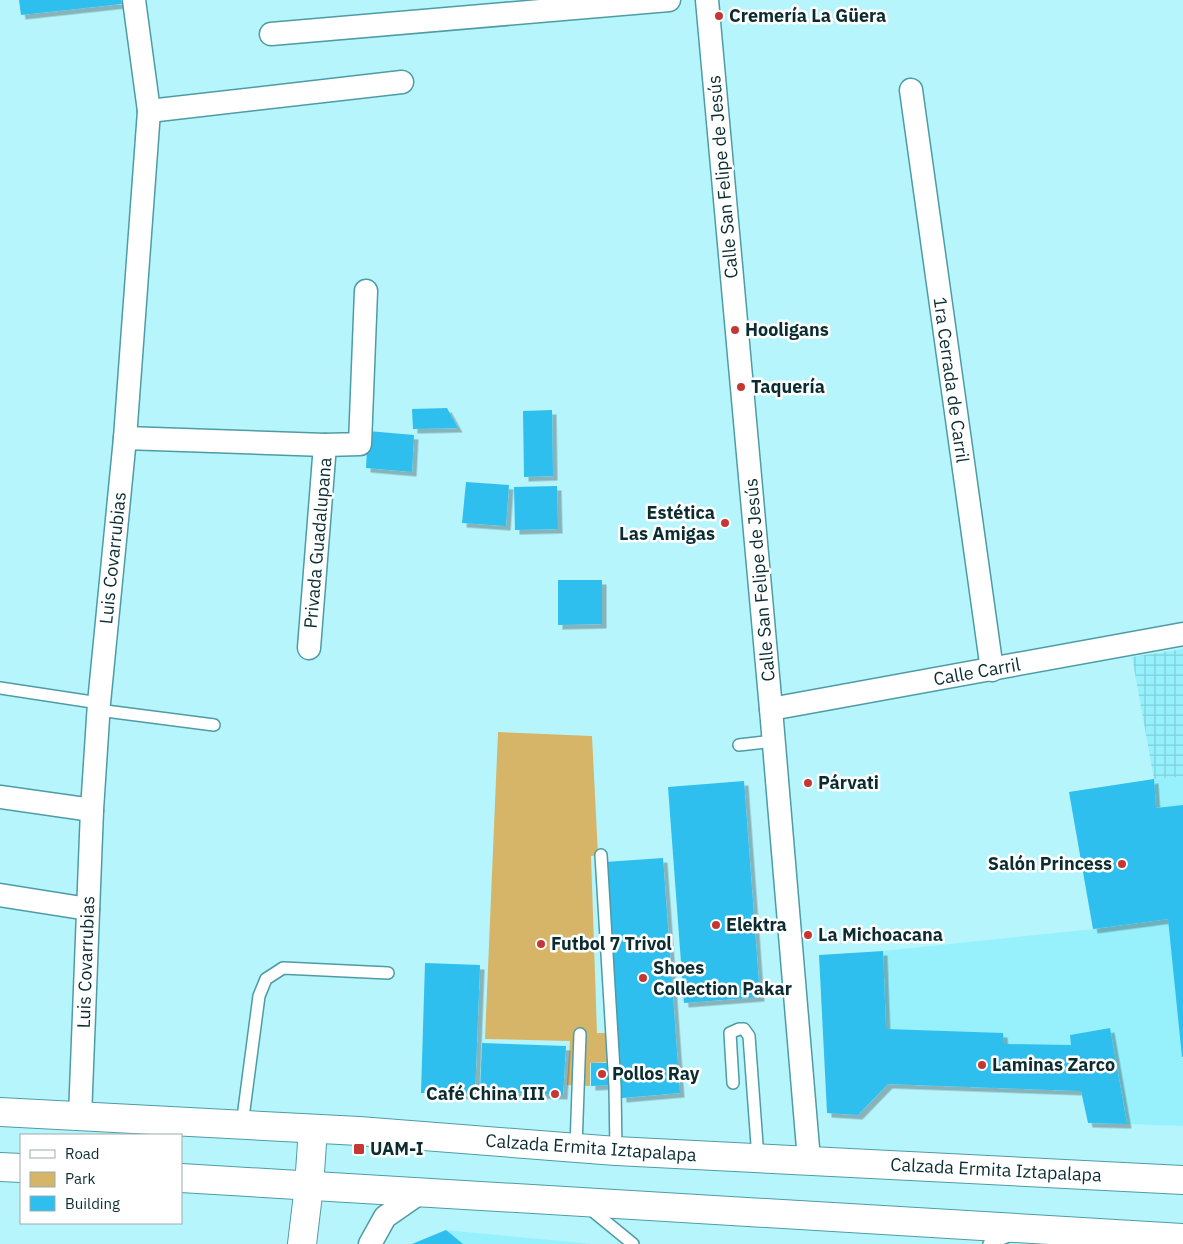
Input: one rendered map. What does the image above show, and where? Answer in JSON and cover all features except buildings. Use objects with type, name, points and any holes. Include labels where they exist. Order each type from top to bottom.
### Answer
[{"type":"main road","name":"Calzada Ermita Iztapalapa","points":[[0,1112],[359,1131],[616,1151],[1183,1180]]},
{"type":"main road","points":[[302,1244],[313,1129]]},
{"type":"main road","points":[[0,1167],[20,1168]]},
{"type":"main road","points":[[182,1178],[1027,1228],[1129,1239],[1183,1238]]},
{"type":"street","name":"Luis Covarrubias","points":[[80,1116],[98,707],[125,438],[149,112],[134,0]]},
{"type":"street","points":[[271,34],[669,0]]},
{"type":"street","name":"Calle San Felipe de Jesús","points":[[707,0],[774,742],[809,1160]]},
{"type":"street","points":[[149,112],[402,82]]},
{"type":"street","name":"1ra Cerrada de Carril","points":[[911,90],[992,670]]},
{"type":"street","name":"Privada Guadalupana","points":[[309,648],[326,445],[360,444],[366,292]]},
{"type":"street","points":[[125,438],[326,445]]},
{"type":"street","name":"Calle Carril","points":[[771,709],[1183,634]]},
{"type":"street","points":[[0,797],[92,810]]},
{"type":"street","points":[[0,895],[88,909]]},
{"type":"street","points":[[370,1244],[385,1217],[421,1192]]},
{"type":"lane","points":[[0,688],[98,707],[214,724]]},
{"type":"lane","points":[[739,745],[774,742]]},
{"type":"lane","points":[[601,855],[616,1151]]},
{"type":"lane","points":[[242,1125],[259,996],[266,978],[283,968],[388,973]]},
{"type":"lane","points":[[732,1083],[730,1033],[744,1029],[749,1036],[758,1158]]},
{"type":"lane","points":[[576,1147],[580,1034]]},
{"type":"lane","points":[[582,1202],[633,1244]]},
{"type":"lane","points":[[989,1244],[1027,1228]]},
{"type":"shaded area","points":[[1183,649],[1183,777],[1154,779],[1132,657]]},
{"type":"shaded area","points":[[1183,777],[1183,1126],[1127,1124],[1110,1028],[1070,1035],[1081,1091],[888,1084],[883,951],[1093,929],[1069,792],[1154,779]]},
{"type":"shaded area","points":[[446,1230],[592,1244],[412,1244]]},
{"type":"green space","name":"Futbol 7 Trivol","points":[[498,732],[592,736],[598,855],[591,856],[597,1033],[609,1033],[611,1062],[590,1063],[590,1086],[567,1085],[570,1041],[485,1039]]},
{"type":"place","name":"Cremería La Güera","points":[[719,16]]},
{"type":"place","name":"Hooligans","points":[[735,330]]},
{"type":"place","name":"Taquería","points":[[741,387]]},
{"type":"place","name":"Estética Las Amigas","points":[[725,523]]},
{"type":"place","name":"Párvati","points":[[808,783]]},
{"type":"place","name":"Salón Princess","points":[[1122,864]]},
{"type":"place","name":"Elektra","points":[[716,925]]},
{"type":"place","name":"La Michoacana","points":[[808,935]]},
{"type":"place","name":"Futbol 7 Trivol","points":[[541,944]]},
{"type":"place","name":"Shoes Collection Pakar","points":[[643,978]]},
{"type":"place","name":"Laminas Zarco","points":[[982,1065]]},
{"type":"place","name":"Pollos Ray","points":[[602,1074]]},
{"type":"place","name":"Café China III","points":[[555,1094]]},
{"type":"place","name":"UAM-I","points":[[359,1149]]}]
